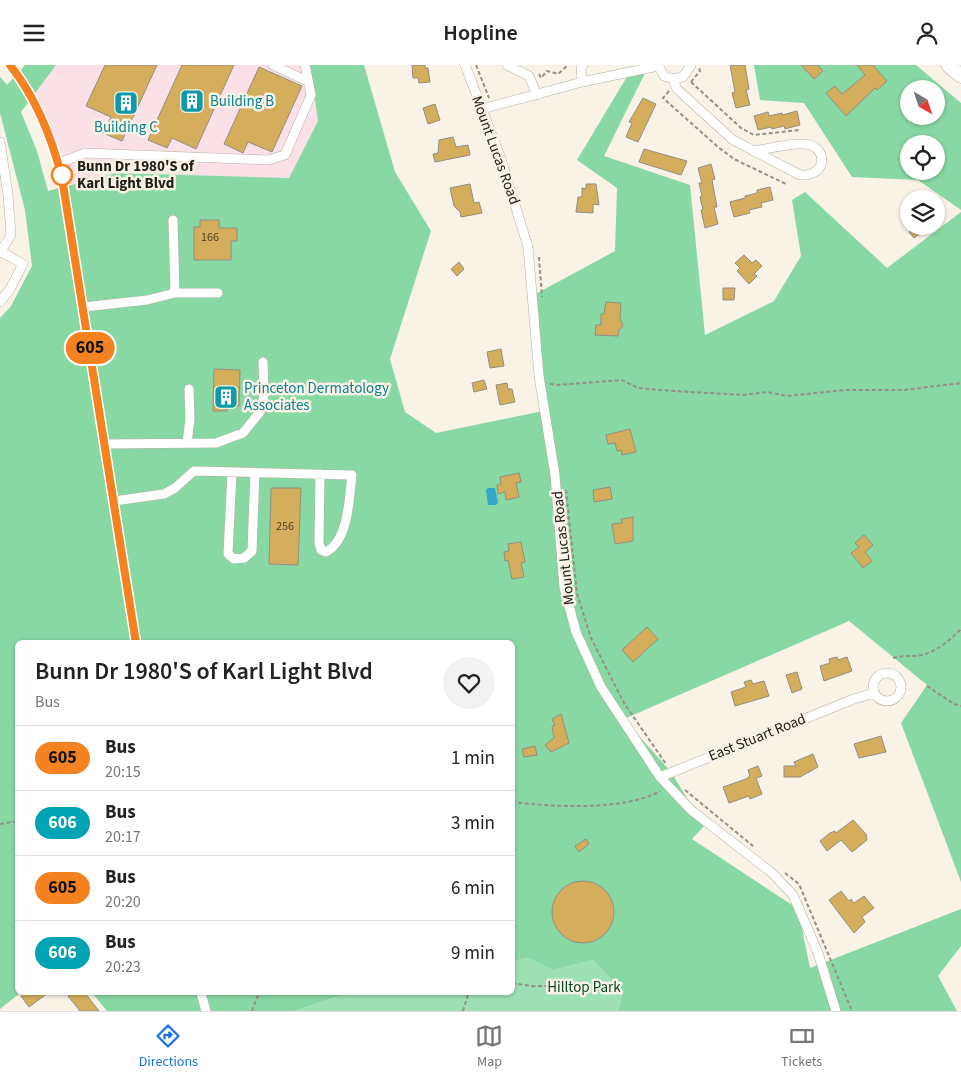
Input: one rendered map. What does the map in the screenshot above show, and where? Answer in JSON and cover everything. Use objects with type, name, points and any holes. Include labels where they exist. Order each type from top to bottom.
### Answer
[{"type":"highway","points":[[948,65],[961,77]]},
{"type":"street","points":[[10,65],[36,106],[58,163],[67,199],[136,640]]},
{"type":"street","points":[[272,65],[307,81]]},
{"type":"street","points":[[58,163],[84,153],[268,160],[285,155],[311,95],[305,65]]},
{"type":"street","name":"Mount Lucas Road","points":[[465,65],[507,178],[528,247],[539,376],[555,475],[563,579],[568,607],[588,660],[601,687],[660,777],[691,810],[772,873],[793,895],[818,953],[836,1011]]},
{"type":"street","points":[[507,65],[529,76],[537,95]]},
{"type":"street","points":[[582,82],[581,68],[583,65]]},
{"type":"street","points":[[482,109],[582,82],[658,65],[664,76],[673,79],[683,77],[691,65]]},
{"type":"street","points":[[673,79],[677,89],[733,140],[753,151],[800,175],[815,172],[821,167],[820,152],[813,146],[804,143],[753,151]]},
{"type":"street","points":[[0,142],[8,195],[11,235],[0,252],[23,264],[10,289],[0,302]]},
{"type":"street","points":[[173,220],[175,293]]},
{"type":"street","points":[[84,307],[147,300],[175,293],[218,293]]},
{"type":"street","points":[[105,444],[216,443],[242,433],[260,411],[264,395],[263,362]]},
{"type":"street","points":[[187,443],[190,419],[189,389]]},
{"type":"street","points":[[114,501],[164,493],[175,488],[194,471],[255,472],[320,474],[352,475],[347,519],[333,548],[326,552],[321,550],[318,535],[320,474]]},
{"type":"street","points":[[232,472],[228,553],[234,559],[244,558],[252,551],[255,472]]},
{"type":"street","name":"East Stuart Road","points":[[660,777],[854,699],[874,693]]},
{"type":"street","points":[[202,995],[206,1011]]},
{"type":"path","points":[[476,65],[492,107]]},
{"type":"path","points":[[541,78],[547,71],[558,74],[568,65]]},
{"type":"path","points":[[536,71],[545,85]]},
{"type":"path","points":[[691,82],[741,128],[754,135],[799,130]]},
{"type":"path","points":[[668,91],[663,98],[718,147],[734,159],[786,184]]},
{"type":"path","points":[[538,256],[542,302]]},
{"type":"path","points":[[551,393],[550,384],[622,380],[638,387],[743,395],[767,391],[787,395],[845,390],[904,390],[961,383]]},
{"type":"path","points":[[565,486],[577,594],[591,638],[624,703],[680,786],[756,848]]},
{"type":"path","points":[[893,658],[904,655],[925,654],[951,639],[961,629]]},
{"type":"path","points":[[927,685],[954,704],[961,706]]},
{"type":"path","points":[[515,802],[549,807],[619,803],[662,790]]},
{"type":"path","points":[[0,824],[15,822]]},
{"type":"path","points":[[784,872],[799,884],[852,1011]]},
{"type":"path","points":[[515,983],[539,986],[567,982],[587,984],[600,992]]},
{"type":"path","points":[[252,1011],[257,997],[261,995]]},
{"type":"path","points":[[463,1011],[468,995]]},
{"type":"shaded area","points":[[55,65],[310,65],[318,121],[289,178],[116,173],[71,186],[60,147],[35,91]]},
{"type":"green space","points":[[25,65],[56,65],[21,112],[37,151],[48,191],[116,173],[289,178],[318,121],[310,65],[364,65],[395,172],[431,231],[390,359],[405,412],[436,433],[543,411],[532,296],[615,251],[617,188],[577,160],[628,75],[646,71],[604,156],[690,185],[705,335],[774,301],[801,256],[792,200],[805,192],[887,268],[931,235],[945,235],[945,224],[961,212],[961,882],[901,723],[927,685],[849,621],[624,719],[671,772],[704,826],[692,839],[798,909],[810,968],[961,909],[961,946],[938,976],[957,1011],[618,1011],[623,992],[593,960],[553,970],[528,958],[515,961],[515,640],[15,640],[15,995],[18,995],[0,1009],[0,318],[11,306],[32,266],[25,210],[0,113],[0,77],[7,85]]},
{"type":"green space","points":[[754,65],[916,65],[934,80],[900,80],[900,125],[945,125],[945,89],[961,103],[961,210],[945,199],[945,190],[932,190],[918,180],[945,180],[945,135],[900,135],[900,179],[852,177],[804,103],[760,100]]},
{"type":"green space","name":"Hilltop Park","points":[[528,958],[553,970],[593,960],[623,992],[618,1011],[294,1011],[333,998],[350,995],[515,995],[515,961]]},
{"type":"green space","points":[[94,995],[350,995],[333,998],[294,1011],[107,1011]]},
{"type":"water","points":[[488,488],[495,488],[498,503],[495,505],[488,505],[486,490]]},
{"type":"building","name":"Building C","points":[[105,65],[157,65],[122,141],[103,133],[111,117],[86,106]]},
{"type":"building","name":"Building B","points":[[182,65],[234,65],[196,149],[172,138],[167,148],[148,140]]},
{"type":"building","points":[[412,65],[425,65],[425,68],[428,68],[430,82],[419,83],[418,78],[413,78]]},
{"type":"building","points":[[730,65],[745,65],[749,89],[746,90],[750,105],[736,108],[732,93],[735,92]]},
{"type":"building","points":[[801,65],[818,65],[823,71],[814,79]]},
{"type":"building","points":[[857,65],[873,65],[887,81],[877,90],[875,88],[846,116],[826,93],[835,86],[842,94],[865,75]]},
{"type":"building","points":[[259,67],[302,86],[272,152],[248,142],[243,153],[224,144]]},
{"type":"building","points":[[643,98],[656,104],[638,142],[626,137],[632,123],[629,122]]},
{"type":"building","points":[[435,104],[440,120],[428,124],[423,108]]},
{"type":"building","points":[[797,111],[800,125],[785,129],[784,126],[758,130],[754,116],[768,112],[769,116]]},
{"type":"building","points":[[453,137],[456,147],[468,145],[470,155],[435,162],[433,154],[438,153],[439,140]]},
{"type":"building","points":[[644,149],[687,161],[681,175],[639,162]]},
{"type":"building","points":[[711,164],[715,179],[712,180],[717,207],[714,207],[718,224],[705,228],[701,210],[703,210],[700,197],[702,196],[699,183],[702,183],[698,168]]},
{"type":"building","points":[[470,184],[474,203],[479,202],[482,213],[461,217],[460,212],[454,206],[450,188]]},
{"type":"building","points":[[586,184],[596,184],[599,205],[593,204],[593,213],[576,212],[578,197],[582,197],[582,188],[586,189]]},
{"type":"building","points":[[770,187],[773,200],[761,203],[762,207],[749,210],[750,213],[734,217],[730,202],[757,193],[757,190]]},
{"type":"building","points":[[200,220],[219,220],[219,228],[237,228],[237,241],[231,241],[231,260],[194,260],[194,227],[200,227]]},
{"type":"building","points":[[744,255],[752,263],[756,260],[762,266],[754,274],[757,276],[749,284],[737,271],[740,268],[735,263]]},
{"type":"building","points":[[459,262],[464,269],[457,276],[451,269]]},
{"type":"building","points":[[723,288],[735,288],[734,300],[723,300]]},
{"type":"building","points":[[606,302],[621,303],[620,318],[623,326],[619,330],[618,336],[595,335],[596,325],[601,325],[601,314],[604,314]]},
{"type":"building","points":[[501,349],[504,366],[490,368],[487,352]]},
{"type":"building","name":"Princeton Dermatology Associates","points":[[214,369],[240,370],[239,406],[227,406],[227,411],[213,411]]},
{"type":"building","points":[[484,380],[487,389],[474,392],[472,383]]},
{"type":"building","points":[[507,383],[508,389],[512,389],[515,402],[500,405],[496,385]]},
{"type":"building","points":[[630,429],[636,452],[622,455],[621,450],[617,451],[615,443],[608,444],[606,435]]},
{"type":"building","points":[[519,473],[521,482],[516,483],[519,497],[506,500],[505,492],[498,494],[497,485],[501,484],[500,477]]},
{"type":"building","points":[[610,487],[612,499],[594,502],[593,490]]},
{"type":"building","points":[[271,488],[301,488],[298,565],[269,564]]},
{"type":"building","points":[[633,517],[633,541],[615,544],[612,524],[622,523],[621,519]]},
{"type":"building","points":[[864,535],[873,545],[865,552],[872,561],[863,568],[851,553],[859,547],[855,543]]},
{"type":"building","points":[[521,542],[525,562],[521,563],[524,577],[512,579],[508,560],[505,561],[504,552],[509,551],[508,544]]},
{"type":"building","points":[[647,627],[658,639],[633,662],[622,650]]},
{"type":"building","points":[[837,657],[838,660],[847,657],[852,671],[824,681],[820,666],[830,663],[829,659]]},
{"type":"building","points":[[797,672],[802,689],[792,693],[786,675]]},
{"type":"building","points":[[751,680],[753,684],[764,681],[769,696],[735,706],[731,692],[746,687],[744,682]]},
{"type":"building","points":[[561,714],[569,743],[551,752],[545,745],[554,738],[552,726],[555,725],[552,719]]},
{"type":"building","points":[[881,736],[886,752],[859,758],[854,744]]},
{"type":"building","points":[[535,746],[537,755],[524,757],[522,749]]},
{"type":"building","points":[[813,754],[818,767],[800,777],[784,777],[784,766],[796,766],[794,762]]},
{"type":"building","points":[[758,766],[762,776],[756,778],[762,794],[750,799],[749,796],[729,803],[723,787],[746,779],[750,776],[748,770]]},
{"type":"building","points":[[853,820],[866,834],[867,840],[852,852],[841,840],[827,851],[820,841],[830,833],[835,831],[836,833]]},
{"type":"building","points":[[586,839],[589,844],[579,852],[575,846]]},
{"type":"building","points":[[583,881],[600,886],[605,890],[609,895],[614,912],[609,929],[605,934],[600,938],[583,943],[566,938],[561,934],[557,929],[552,912],[557,895],[561,890],[566,886]]},
{"type":"building","points":[[841,891],[849,901],[851,899],[854,903],[864,896],[874,908],[862,917],[865,922],[854,933],[829,900]]},
{"type":"building","points":[[22,995],[45,995],[29,1007],[21,996]]},
{"type":"building","points":[[87,995],[99,1011],[80,1011],[68,996]]},
{"type":"bus line","name":"605","points":[[10,65],[42,119],[56,155],[62,178],[70,216],[136,640]]},
{"type":"place","name":"Building B","points":[[192,101]]},
{"type":"place","name":"Building C","points":[[126,103]]},
{"type":"place","name":"Bunn Dr 1980'S of Karl Light Blvd","points":[[62,175]]},
{"type":"place","name":"Princeton Dermatology Associates","points":[[226,397]]}]
